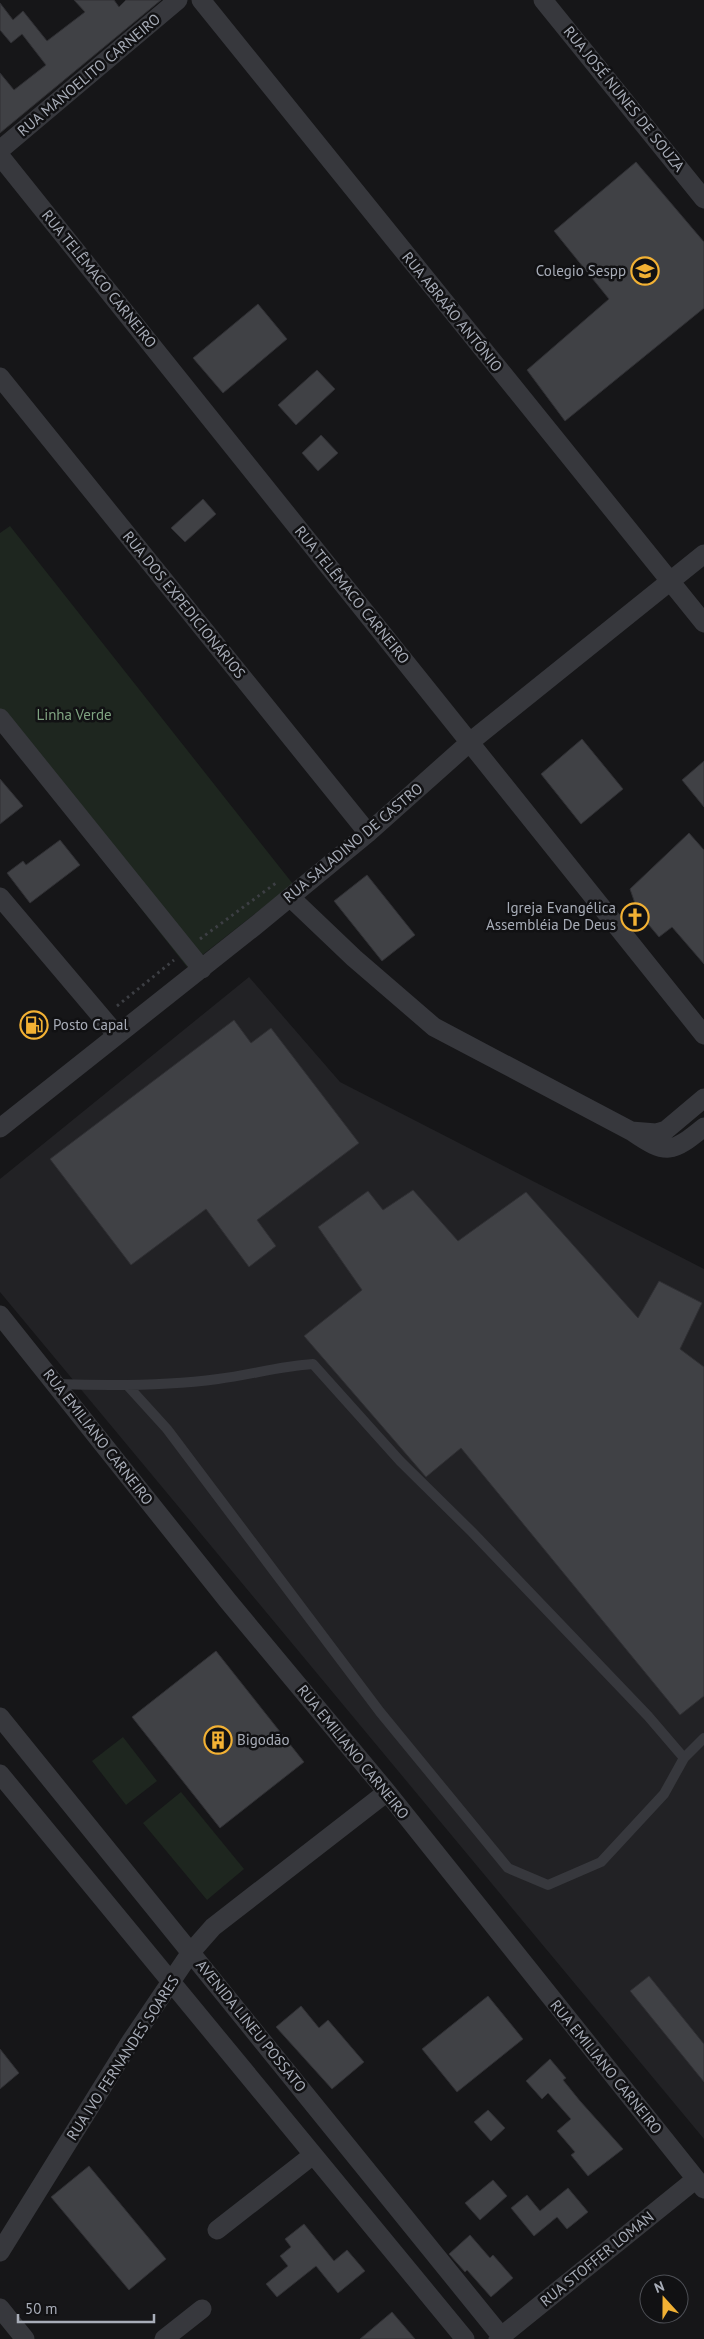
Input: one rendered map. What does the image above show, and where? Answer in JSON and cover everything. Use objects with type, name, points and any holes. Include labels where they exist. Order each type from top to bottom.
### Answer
[{"type":"street","name":"RUA MANOELITO CARNEIRO","points":[[0,150],[178,0]]},
{"type":"street","name":"RUA ABRAÃO ANTÔNIO","points":[[201,0],[704,623]]},
{"type":"street","name":"RUA JOSÉ NUNES DE SOUZA","points":[[543,0],[704,199]]},
{"type":"street","name":"RUA TELÊMACO CARNEIRO","points":[[0,156],[704,1034]]},
{"type":"street","name":"RUA DOS EXPEDICIONÁRIOS","points":[[0,377],[368,833]]},
{"type":"street","name":"RUA SALADINO DE CASTRO","points":[[0,1128],[116,1034],[202,969],[368,833],[470,742],[704,554]]},
{"type":"street","points":[[0,718],[202,969]]},
{"type":"street","points":[[290,897],[434,1027],[631,1131],[648,1143],[664,1149],[680,1147],[704,1127]]},
{"type":"street","points":[[0,898],[116,1034]]},
{"type":"street","points":[[631,1131],[656,1134],[666,1130],[704,1098]]},
{"type":"street","name":"RUA EMILIANO CARNEIRO","points":[[0,1315],[57,1384],[228,1601],[387,1792],[700,2184]]},
{"type":"street","name":"AVENIDA LINEU POSSATO","points":[[0,1717],[191,1952],[499,2338]]},
{"type":"street","points":[[0,1774],[465,2339]]},
{"type":"street","name":"RUA IVO FERNANDES SOARES","points":[[0,2252],[129,2044],[191,1952],[213,1927],[387,1792]]},
{"type":"street","points":[[217,2230],[313,2155]]},
{"type":"street","name":"RUA STOFFER LOMAN","points":[[499,2338],[700,2184]]},
{"type":"street","points":[[0,2308],[25,2339]]},
{"type":"street","points":[[164,2339],[202,2309]]},
{"type":"lane","points":[[57,1384],[127,1385],[217,1379],[286,1366],[313,1364],[400,1460],[472,1532],[648,1716],[684,1758]]},
{"type":"lane","points":[[127,1385],[167,1429],[380,1712],[508,1868],[548,1885],[601,1862],[664,1794],[684,1758],[704,1738]]},
{"type":"path","points":[[103,1018],[186,949],[282,878]]},
{"type":"shaded area","points":[[249,977],[340,1082],[704,1269],[704,2139],[0,1292],[0,1179]]},
{"type":"green space","name":"Linha Verde","points":[[10,526],[293,884],[187,967],[0,730],[0,533]]},
{"type":"green space","points":[[123,1737],[157,1781],[126,1805],[92,1761]]},
{"type":"green space","points":[[181,1792],[244,1869],[207,1900],[143,1823]]},
{"type":"building","points":[[74,0],[114,0],[119,7],[126,0],[161,0],[0,133],[0,73],[14,90],[46,65],[22,34],[11,43],[0,30],[0,3],[13,20],[23,11],[47,41],[85,12]]},
{"type":"building","name":"Colegio Sespp","points":[[636,162],[704,242],[704,308],[565,421],[527,370],[609,299],[554,231]]},
{"type":"building","points":[[258,304],[287,339],[223,393],[193,358]]},
{"type":"building","points":[[317,370],[335,389],[296,425],[278,405]]},
{"type":"building","points":[[321,435],[338,453],[318,471],[302,453]]},
{"type":"building","points":[[203,499],[216,514],[185,542],[171,528]]},
{"type":"building","points":[[582,739],[623,789],[581,824],[541,774]]},
{"type":"building","points":[[704,761],[704,807],[682,780]]},
{"type":"building","points":[[0,779],[23,806],[0,824]]},
{"type":"building","points":[[689,833],[704,850],[704,964],[672,927],[659,937],[638,912],[630,889]]},
{"type":"building","points":[[60,840],[80,865],[30,903],[7,873],[23,861],[26,865]]},
{"type":"building","points":[[367,875],[415,935],[382,961],[334,901]]},
{"type":"building","points":[[234,1020],[251,1043],[271,1028],[359,1143],[257,1220],[276,1246],[249,1267],[206,1209],[131,1265],[50,1159]]},
{"type":"building","points":[[413,1190],[458,1241],[526,1192],[638,1318],[659,1281],[702,1303],[680,1349],[704,1367],[704,1696],[680,1715],[461,1448],[426,1477],[304,1336],[362,1290],[318,1227],[368,1191],[383,1210]]},
{"type":"building","name":"Bigodão","points":[[216,1651],[304,1762],[220,1828],[132,1717]]},
{"type":"building","points":[[649,1976],[704,2044],[704,2082],[630,1991]]},
{"type":"building","points":[[488,1996],[523,2039],[457,2092],[422,2049]]},
{"type":"building","points":[[301,2006],[319,2028],[328,2020],[364,2062],[332,2089],[276,2027]]},
{"type":"building","points":[[0,2049],[19,2073],[0,2089]]},
{"type":"building","points":[[550,2059],[566,2078],[563,2080],[580,2101],[623,2149],[588,2176],[571,2155],[575,2152],[557,2131],[571,2119],[548,2093],[542,2099],[526,2081]]},
{"type":"building","points":[[488,2110],[505,2128],[491,2141],[474,2122]]},
{"type":"building","points":[[89,2166],[166,2259],[129,2290],[51,2197]]},
{"type":"building","points":[[493,2180],[507,2196],[480,2220],[465,2203]]},
{"type":"building","points":[[568,2188],[588,2212],[567,2229],[557,2217],[534,2236],[511,2208],[527,2195],[540,2211]]},
{"type":"building","points":[[304,2224],[334,2261],[347,2250],[365,2271],[338,2293],[316,2266],[277,2297],[266,2284],[288,2266],[280,2256],[291,2247],[285,2239]]},
{"type":"building","points":[[470,2235],[490,2258],[493,2255],[513,2278],[491,2297],[467,2270],[465,2272],[449,2254]]},
{"type":"building","points":[[392,2312],[415,2339],[360,2339]]},
{"type":"place","name":"Colegio Sespp","points":[[645,271]]},
{"type":"place","name":"Igreja Evangélica Assembléia De Deus","points":[[635,917]]},
{"type":"place","name":"Posto Capal","points":[[34,1025]]},
{"type":"place","name":"Bigodão","points":[[218,1740]]}]
